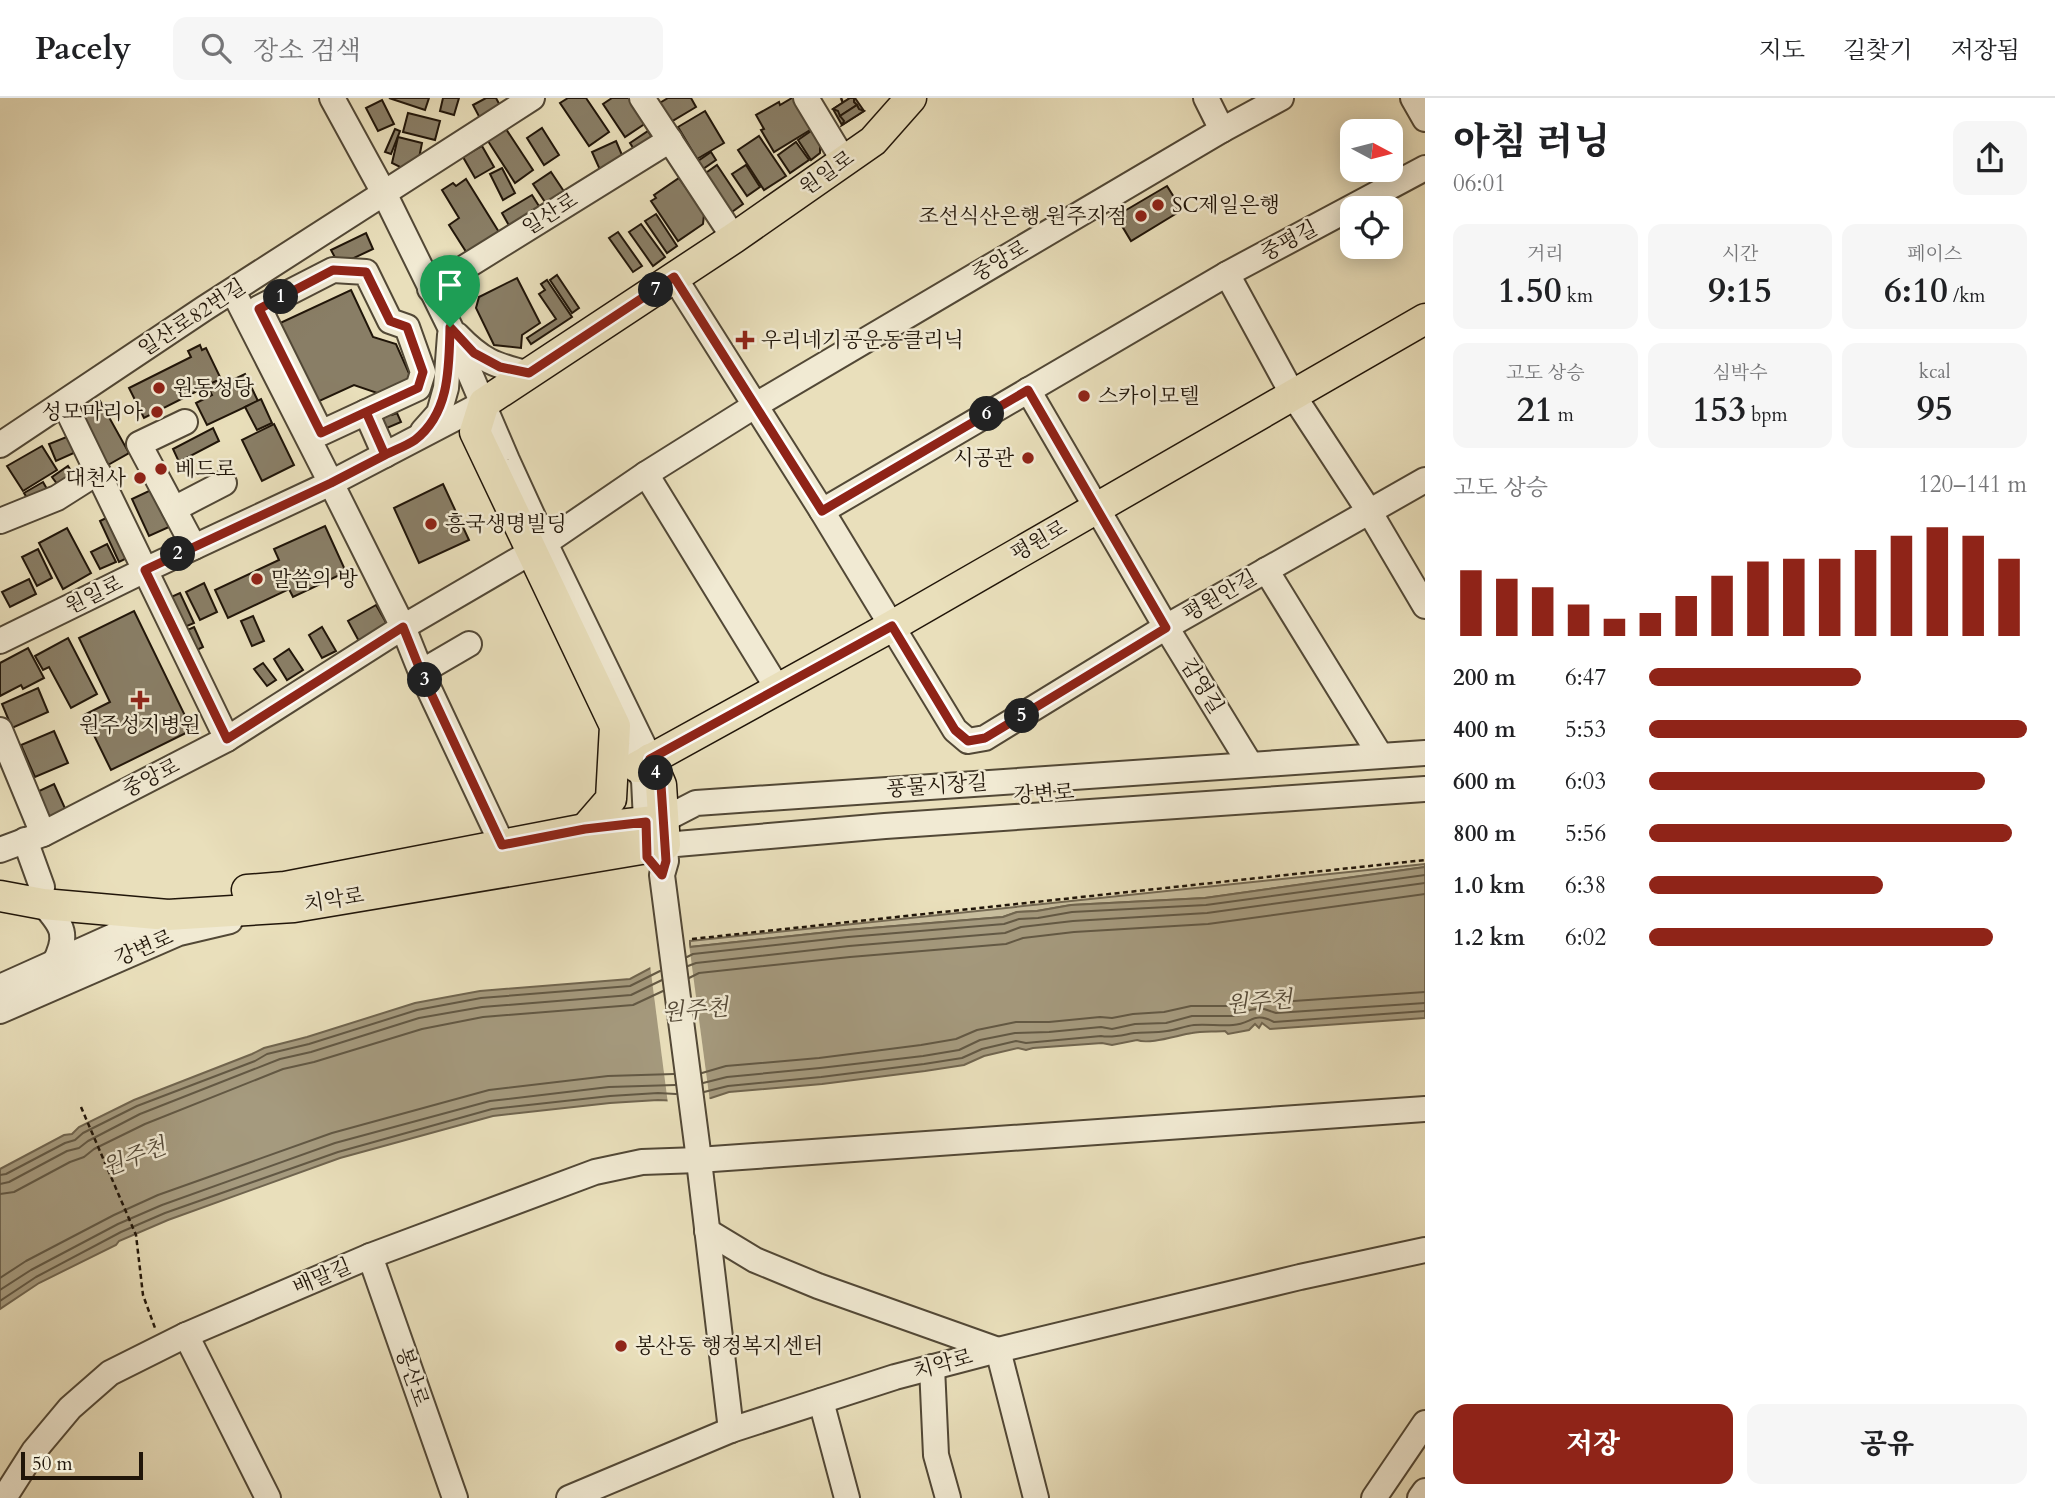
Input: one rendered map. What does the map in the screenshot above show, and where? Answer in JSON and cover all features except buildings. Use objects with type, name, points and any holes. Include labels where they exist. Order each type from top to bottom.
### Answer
[{"type":"main road","name":"원일로","points":[[484,403],[734,238],[844,161],[878,149],[911,98]]},
{"type":"main road","name":"평원로","points":[[644,763],[892,626],[1425,318]]},
{"type":"main road","points":[[484,403],[475,432],[539,547],[615,726],[611,799],[585,829]]},
{"type":"main road","points":[[644,763],[661,785],[655,834]]},
{"type":"main road","name":"치악로","points":[[290,897],[502,845],[585,829],[655,834]]},
{"type":"main road","name":"치악로","points":[[0,878],[43,895],[56,890],[152,897],[290,897],[655,834]]},
{"type":"main road","name":"치악로","points":[[0,897],[43,895],[168,915]]},
{"type":"main road","name":"강변로","points":[[168,915],[290,897]]},
{"type":"street","points":[[332,98],[384,192],[484,403]]},
{"type":"street","points":[[384,192],[532,98]]},
{"type":"street","points":[[642,98],[734,238]]},
{"type":"street","points":[[806,98],[844,161]]},
{"type":"street","points":[[1206,98],[1222,130]]},
{"type":"street","name":"중앙로","points":[[0,850],[34,837],[227,739],[403,627],[539,547],[646,474],[756,405],[1222,130],[1281,98]]},
{"type":"street","points":[[1413,98],[1425,119]]},
{"type":"street","name":"일산로","points":[[430,289],[670,140]]},
{"type":"street","name":"중평길","points":[[1227,274],[1425,168]]},
{"type":"street","name":"일산로82번길","points":[[0,445],[384,192]]},
{"type":"street","points":[[333,270],[366,272],[390,321],[407,327],[423,372],[418,388],[366,412],[321,433],[259,309],[333,270]]},
{"type":"street","points":[[822,511],[1227,274],[1293,394],[1369,511],[1425,606]]},
{"type":"street","points":[[674,277],[892,626]]},
{"type":"street","points":[[233,291],[403,627],[421,672],[502,845]]},
{"type":"street","points":[[450,327],[474,353],[500,367],[529,373]]},
{"type":"street","points":[[415,439],[439,413],[446,388],[450,327]]},
{"type":"street","name":"감영길","points":[[1028,390],[1166,628],[1250,764]]},
{"type":"street","points":[[64,403],[227,739]]},
{"type":"street","name":"원일로","points":[[0,641],[331,483],[484,403]]},
{"type":"street","points":[[366,412],[385,455]]},
{"type":"street","points":[[185,422],[139,444],[194,547]]},
{"type":"street","points":[[0,521],[57,498],[97,472]]},
{"type":"street","points":[[646,474],[778,689]]},
{"type":"street","name":"평원안길","points":[[892,626],[955,730],[968,741],[985,738],[1166,628],[1425,480]]},
{"type":"street","points":[[174,509],[224,483]]},
{"type":"street","points":[[539,547],[644,763]]},
{"type":"street","name":"평원안길","points":[[1266,570],[1380,755]]},
{"type":"street","points":[[421,672],[469,644]]},
{"type":"street","points":[[615,726],[644,763]]},
{"type":"street","points":[[0,730],[34,837],[43,895],[61,923],[62,950],[54,964]]},
{"type":"street","name":"풍물시장길","points":[[655,834],[696,803],[1425,754]]},
{"type":"street","name":"강변로","points":[[655,834],[1425,769]]},
{"type":"street","name":"강변로","points":[[655,834],[885,826],[1425,789]]},
{"type":"street","points":[[569,1498],[731,1430],[662,875],[647,857],[655,834]]},
{"type":"street","name":"강변로","points":[[0,1011],[178,933],[290,897]]},
{"type":"street","name":"강변로","points":[[0,987],[128,929],[168,915]]},
{"type":"street","name":"배말길","points":[[4,1498],[34,1451],[70,1408],[110,1373],[186,1335],[370,1256],[595,1172],[698,1152],[1425,1109]]},
{"type":"street","points":[[707,1231],[755,1260],[998,1349],[1036,1498]]},
{"type":"street","name":"치악로","points":[[731,1430],[998,1349],[1425,1250]]},
{"type":"street","name":"봉산로","points":[[370,1256],[455,1498]]},
{"type":"street","points":[[186,1335],[268,1498]]},
{"type":"street","points":[[932,1367],[936,1455],[948,1498]]},
{"type":"street","points":[[821,1401],[847,1498]]},
{"type":"street","points":[[1374,1498],[1425,1423]]},
{"type":"path","points":[[841,98],[843,103]]},
{"type":"path","points":[[692,939],[1425,860]]},
{"type":"path","points":[[81,1107],[136,1235],[143,1295],[163,1347]]},
{"type":"shaded area","points":[[1425,864],[1425,867],[1205,898],[1071,905],[1017,912],[1003,917],[690,947],[690,941]]},
{"type":"water","name":"원주천","points":[[1425,867],[1425,1018],[1270,1029],[1262,1023],[1259,1028],[1255,1024],[1249,1030],[1228,1034],[1225,1031],[1200,1032],[1156,1041],[1137,1040],[1112,1045],[1102,1043],[1026,1050],[1018,1048],[984,1056],[964,1065],[925,1071],[729,1092],[711,1098],[610,1103],[493,1116],[340,1158],[168,1220],[119,1241],[116,1245],[39,1283],[0,1309],[0,1169],[134,1100],[264,1048],[415,1003],[480,991],[630,979],[690,947],[1003,917],[1017,912],[1071,905],[1205,898]]},
{"type":"pier","points":[[689,944],[710,1102],[668,1104],[650,965]]},
{"type":"place","name":"SC제일은행","points":[[1158,205]]},
{"type":"place","name":"조선식산은행 원주지점","points":[[1141,216]]},
{"type":"place","name":"우리네기공운동클리닉","points":[[745,340]]},
{"type":"place","name":"원동성당","points":[[159,388]]},
{"type":"place","name":"스카이모텔","points":[[1084,396]]},
{"type":"place","name":"성모마리아","points":[[157,412]]},
{"type":"place","name":"시공관","points":[[1028,458]]},
{"type":"place","name":"베드로","points":[[161,469]]},
{"type":"place","name":"대천사","points":[[140,478]]},
{"type":"place","name":"흥국생명빌딩","points":[[431,524]]},
{"type":"place","name":"말씀의 방","points":[[257,579]]},
{"type":"place","name":"원주성지병원","points":[[140,700]]},
{"type":"place","name":"봉산동 행정복지센터","points":[[621,1346]]},
{"type":"route","points":[[450,327],[446,388],[439,413],[415,439],[385,455],[366,412],[418,388],[423,372],[407,327],[390,321],[366,272],[333,270],[259,309],[321,433],[366,412],[385,455],[145,570],[227,739],[403,627],[421,672],[502,845],[585,829],[646,822],[647,857],[662,875],[666,861],[661,785],[650,759],[892,626],[955,730],[968,741],[985,738],[1166,628],[1028,390],[822,511],[674,277],[529,373],[500,367],[474,353],[450,327]]}]
